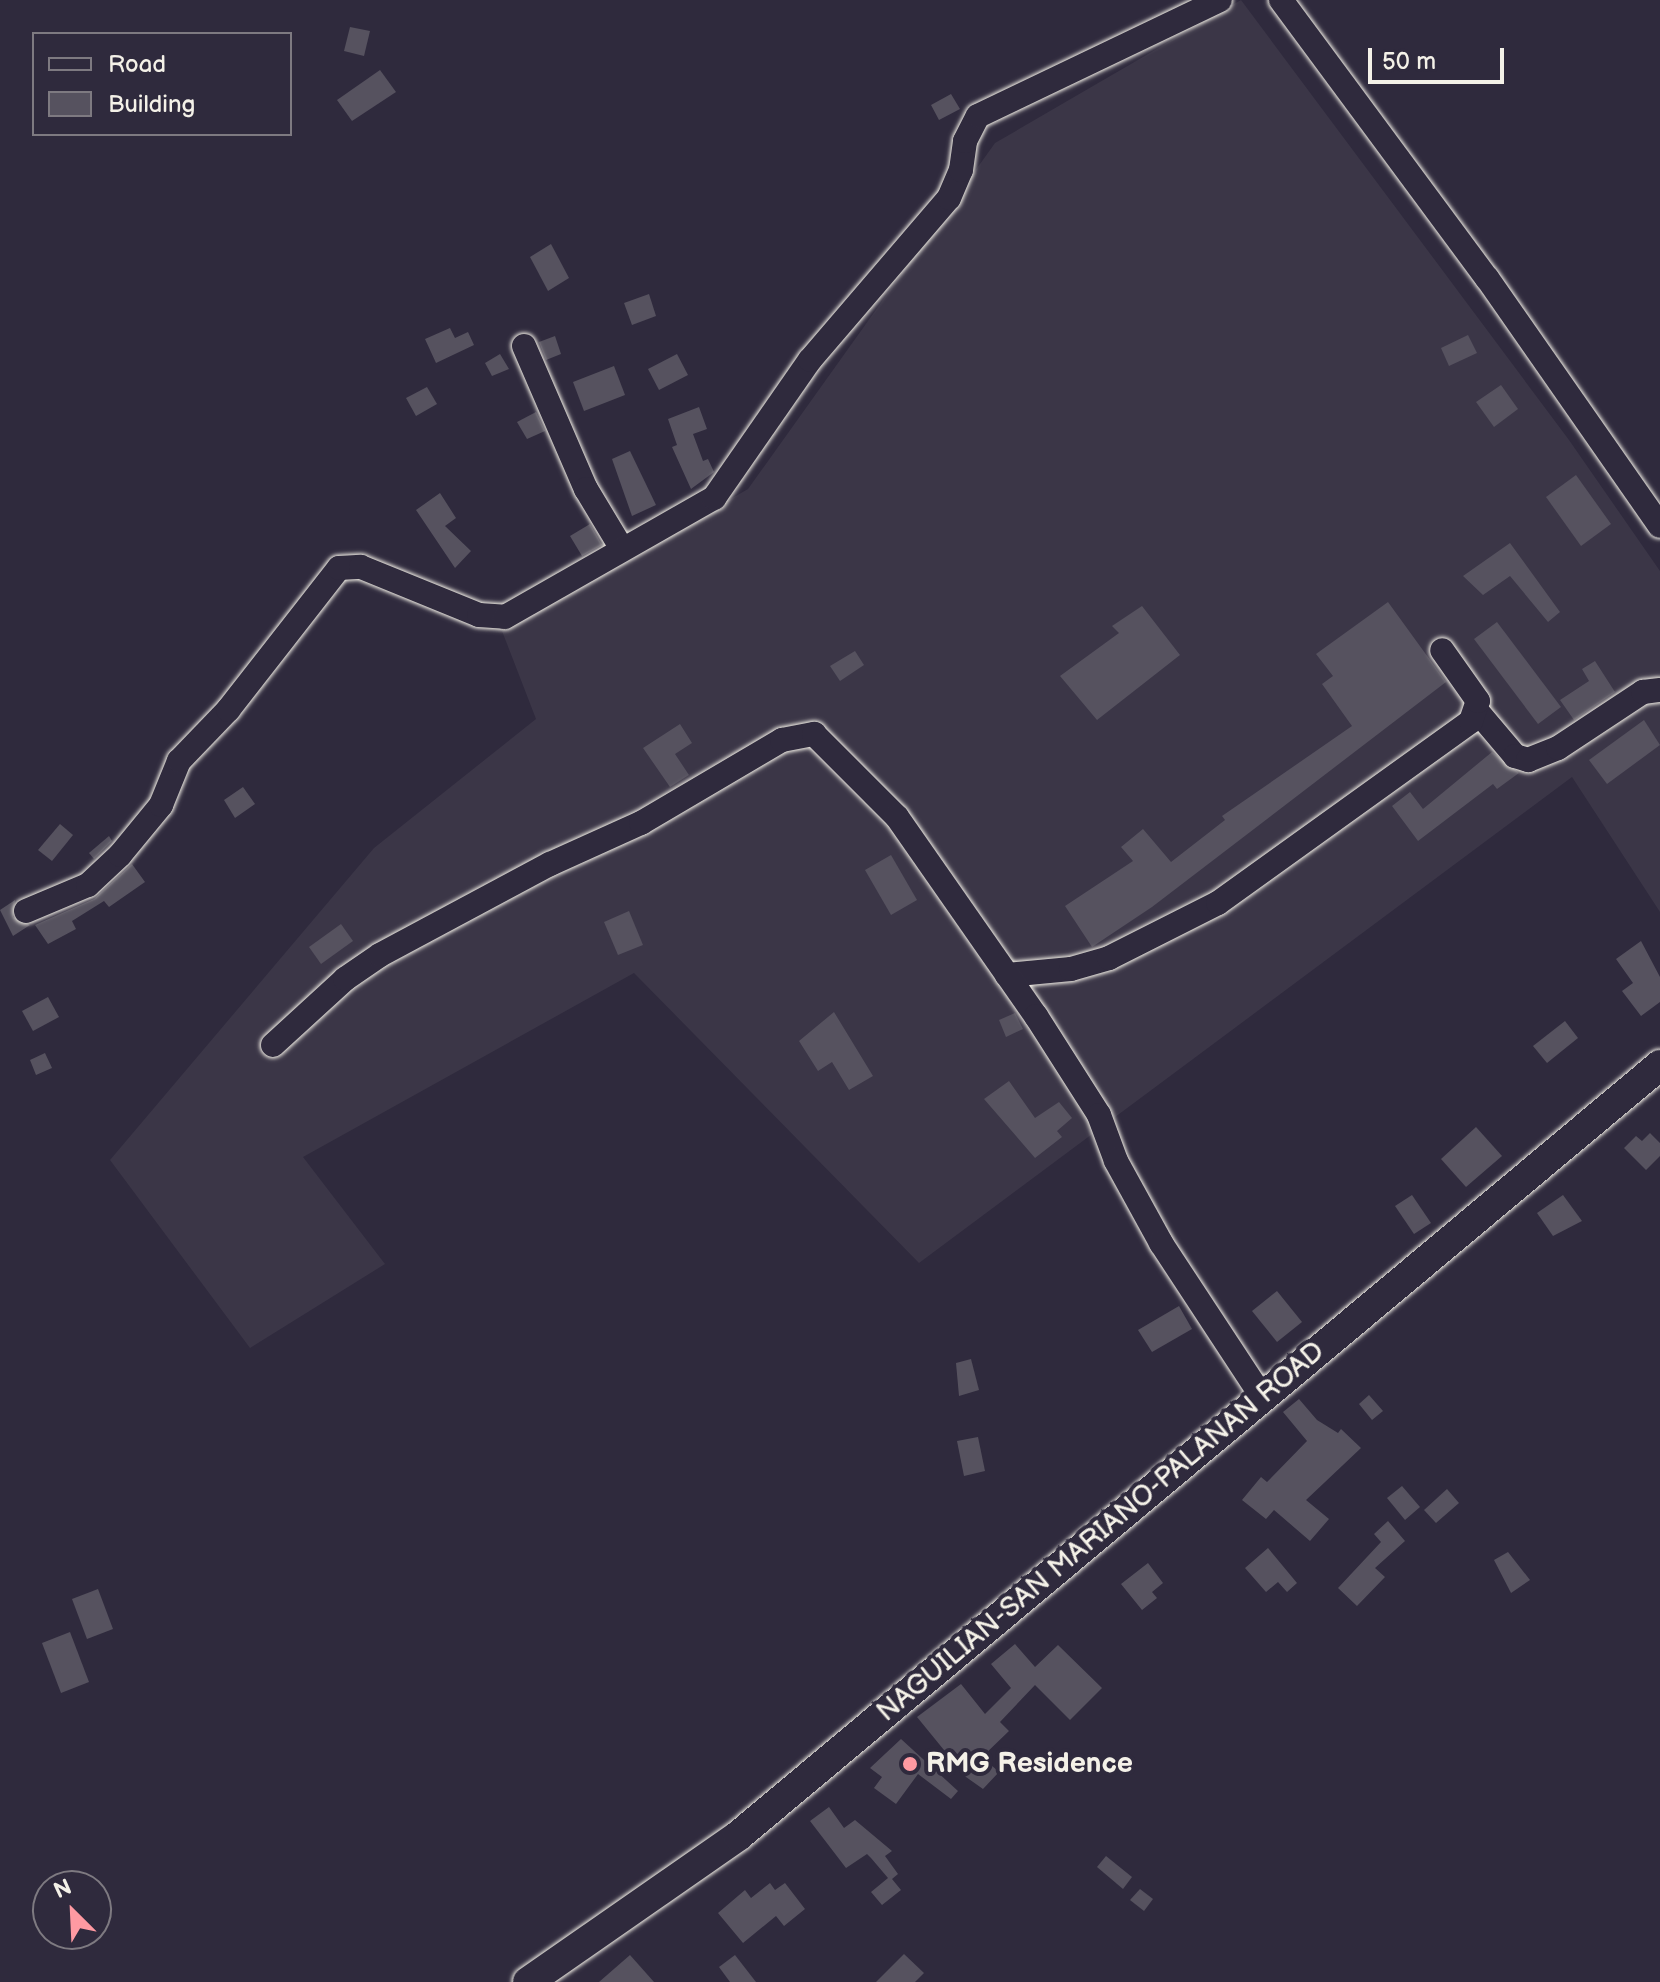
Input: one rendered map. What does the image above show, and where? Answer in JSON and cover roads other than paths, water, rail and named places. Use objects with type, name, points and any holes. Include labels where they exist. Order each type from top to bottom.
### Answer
[{"type":"main road","name":"NAGUILIAN-SAN MARIANO-PALANAN ROAD","points":[[528,1982],[738,1836],[1660,1065]]},
{"type":"street","points":[[26,911],[88,885],[120,855],[161,805],[179,761],[228,710],[339,568],[361,567],[479,615],[505,617],[726,486],[800,372],[949,198],[958,184],[965,141],[978,116],[1220,0]]},
{"type":"street","points":[[1281,0],[1487,278],[1660,526]]},
{"type":"street","points":[[524,346],[586,489],[622,549]]},
{"type":"street","points":[[1007,975],[1071,969],[1109,958],[1218,903],[1471,721],[1478,701],[1442,650]]},
{"type":"street","points":[[1477,711],[1515,756],[1528,760],[1558,748],[1643,692],[1660,690]]},
{"type":"street","points":[[273,1045],[345,979],[380,955],[550,864],[641,823],[804,732],[824,740],[897,817],[1007,975],[1099,1115],[1116,1161],[1161,1243],[1262,1397]]},
{"type":"place","name":"RMG Residence","points":[[910,1764]]}]
